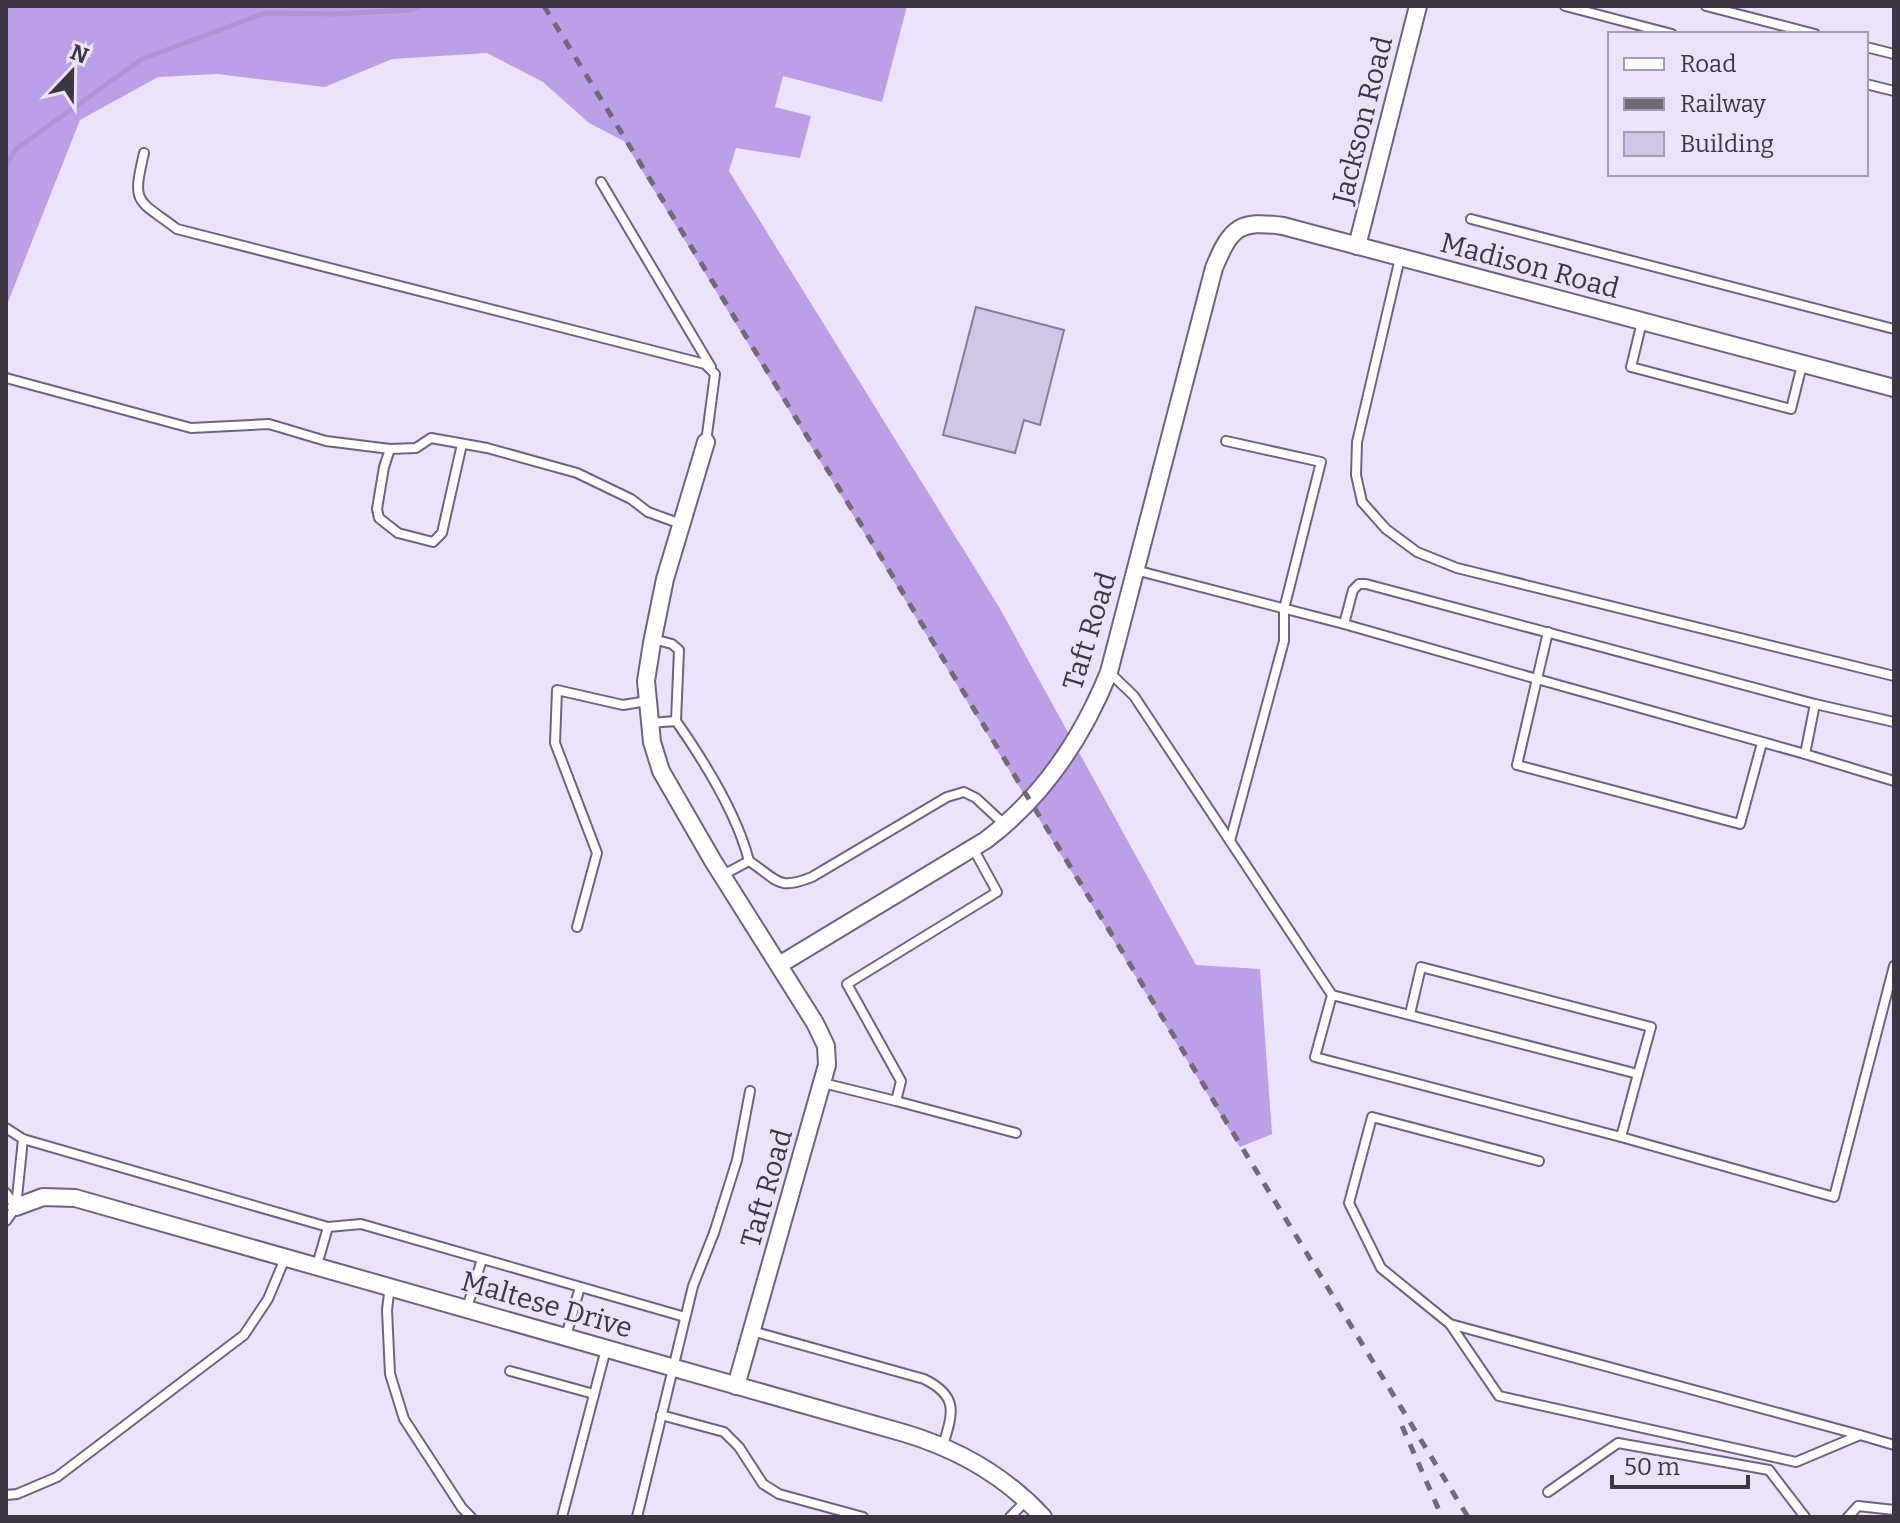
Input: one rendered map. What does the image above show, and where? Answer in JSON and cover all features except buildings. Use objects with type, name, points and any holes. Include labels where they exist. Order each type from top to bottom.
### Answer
[{"type":"street","name":"Jackson Road","points":[[1357,246],[1418,6]]},
{"type":"street","name":"Madison Road","points":[[1204,308],[1223,247],[1236,230],[1255,222],[1283,226],[1894,388]]},
{"type":"street","name":"Taft Road","points":[[779,965],[973,848],[1005,825],[1063,762],[1082,731],[1109,672],[1204,308]]},
{"type":"street","name":"Taft Road","points":[[706,442],[665,579],[652,639],[646,681],[652,742],[661,771],[815,1023],[826,1046],[827,1065],[736,1386]]},
{"type":"street","name":"Maltese Drive","points":[[9,1207],[43,1197],[75,1198],[390,1285],[943,1445],[1011,1487],[1043,1517]]},
{"type":"lane","points":[[1565,6],[1664,32]]},
{"type":"lane","points":[[1706,6],[1807,32]]},
{"type":"lane","points":[[1868,48],[1894,54]]},
{"type":"lane","points":[[1868,84],[1894,91]]},
{"type":"lane","points":[[144,153],[136,189],[140,201],[177,229],[615,340],[711,368]]},
{"type":"lane","points":[[601,182],[715,374],[706,442]]},
{"type":"lane","points":[[1471,219],[1894,329]]},
{"type":"lane","points":[[1400,258],[1357,442],[1356,475],[1362,502],[1386,529],[1417,552],[1457,568],[1894,676]]},
{"type":"lane","points":[[1642,322],[1631,367],[1645,371],[1791,409],[1802,365]]},
{"type":"lane","points":[[6,378],[191,428],[269,424],[326,441],[390,449],[416,448],[431,438],[462,444],[577,473],[631,499],[648,512],[682,524]]},
{"type":"lane","points":[[1226,441],[1321,462],[1284,609],[1284,641],[1230,841]]},
{"type":"lane","points":[[390,449],[377,509],[379,518],[398,533],[433,542],[442,533],[462,444]]},
{"type":"lane","points":[[1135,570],[1344,624],[1894,781]]},
{"type":"lane","points":[[1344,624],[1353,590],[1359,584],[1366,584],[1815,704],[1894,722]]},
{"type":"lane","points":[[1548,632],[1517,765],[1740,824],[1762,743]]},
{"type":"lane","points":[[652,639],[672,644],[679,650],[676,721],[744,839],[749,861],[778,882],[790,886],[812,877],[947,797],[964,792],[976,798],[1005,825]]},
{"type":"lane","points":[[1109,672],[1134,696],[1332,995],[1638,1074]]},
{"type":"lane","points":[[577,927],[597,853],[555,743],[557,690],[623,705],[647,701]]},
{"type":"lane","points":[[1805,754],[1815,704]]},
{"type":"lane","points":[[649,723],[676,721]]},
{"type":"lane","points":[[896,1101],[901,1081],[847,984],[997,892],[973,848]]},
{"type":"lane","points":[[723,875],[749,861]]},
{"type":"lane","points":[[1332,995],[1315,1057],[1621,1137],[1834,1197],[1894,966]]},
{"type":"lane","points":[[1410,1014],[1421,967],[1651,1027],[1621,1137]]},
{"type":"lane","points":[[823,1083],[1016,1133]]},
{"type":"lane","points":[[637,1517],[693,1286],[737,1160],[750,1091]]},
{"type":"lane","points":[[1539,1161],[1372,1117],[1349,1203],[1381,1268],[1450,1324],[1499,1396],[1796,1462],[1860,1435]]},
{"type":"lane","points":[[6,1128],[23,1139],[328,1227],[361,1224],[685,1317]]},
{"type":"lane","points":[[9,1207],[23,1139]]},
{"type":"lane","points":[[317,1265],[328,1227]]},
{"type":"lane","points":[[6,1495],[17,1494],[57,1477],[244,1335],[268,1299],[286,1256]]},
{"type":"lane","points":[[467,1308],[482,1259]]},
{"type":"lane","points":[[390,1285],[387,1310],[390,1374],[404,1419],[471,1517]]},
{"type":"lane","points":[[566,1337],[580,1287]]},
{"type":"lane","points":[[1450,1324],[1894,1445]]},
{"type":"lane","points":[[752,1331],[924,1379],[940,1387],[948,1398],[953,1414],[943,1445]]},
{"type":"lane","points":[[562,1517],[606,1349]]},
{"type":"lane","points":[[510,1371],[594,1394]]},
{"type":"lane","points":[[661,1415],[724,1432],[739,1447],[763,1484],[779,1494],[863,1517]]},
{"type":"lane","points":[[1548,1492],[1618,1443],[1769,1470],[1805,1517]]},
{"type":"lane","points":[[1010,1517],[1026,1501]]},
{"type":"lane","points":[[1848,1517],[1858,1506],[1894,1510]]},
{"type":"shaded area","points":[[6,6],[907,6],[882,102],[783,76],[775,107],[811,116],[800,158],[736,148],[729,171],[999,607],[1196,965],[1260,969],[1272,1134],[1240,1147],[624,141],[589,123],[543,82],[487,53],[392,59],[325,87],[217,74],[158,77],[80,120],[6,307]]},
{"type":"waterway","points":[[6,165],[16,149],[142,59],[265,13],[335,14],[412,10],[420,6]]},
{"type":"railway","points":[[544,6],[1468,1517]]},
{"type":"railway","points":[[1402,1426],[1442,1517]]}]
